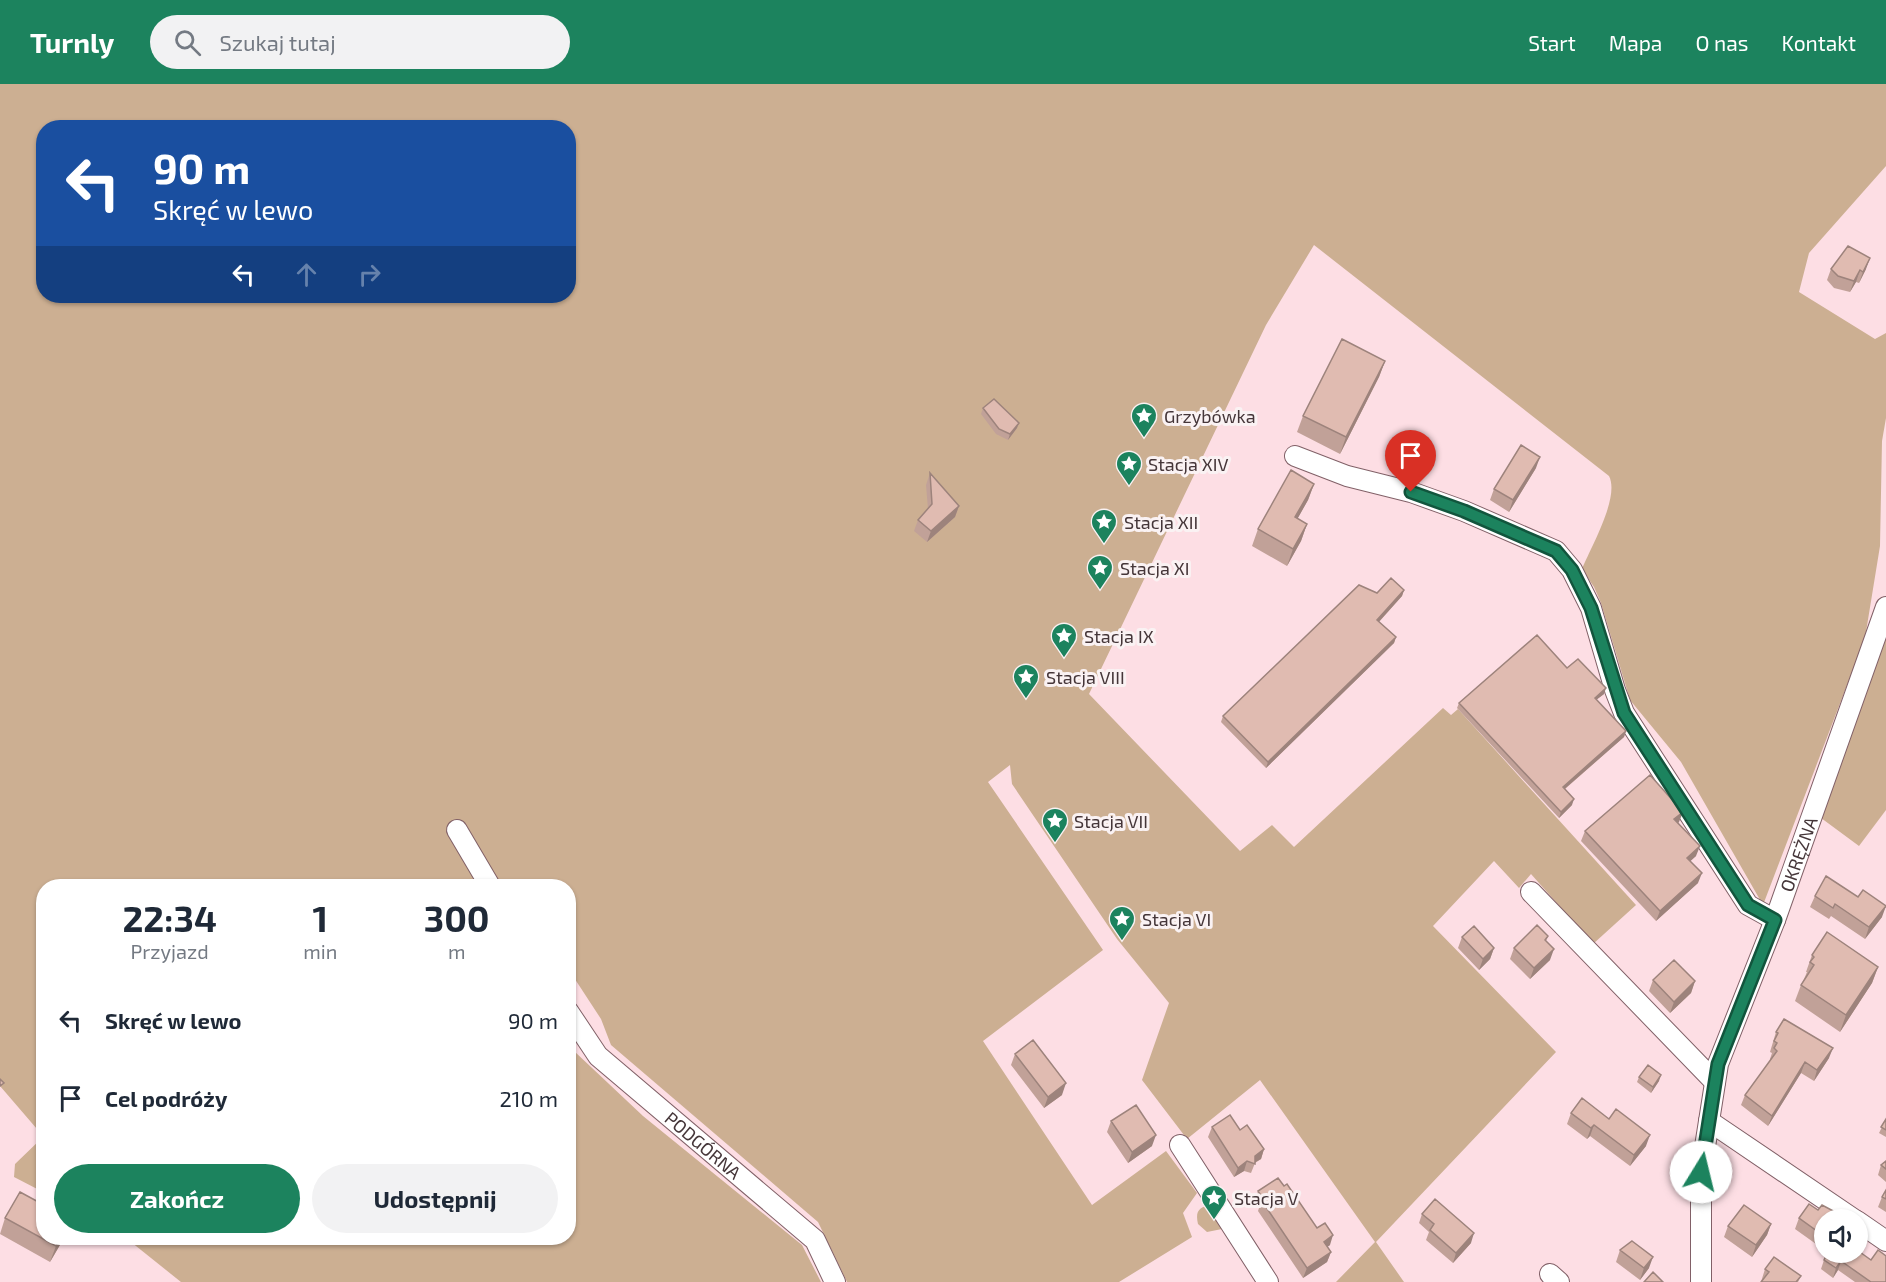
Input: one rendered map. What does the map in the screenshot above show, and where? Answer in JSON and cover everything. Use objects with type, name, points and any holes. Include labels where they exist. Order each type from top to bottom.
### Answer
[{"type":"street","points":[[1295,456],[1347,476],[1411,492],[1464,511],[1556,551],[1572,570],[1591,608],[1624,713],[1748,905],[1775,920]]},
{"type":"street","name":"OKRĘŻNA","points":[[1701,1282],[1701,1172],[1718,1064],[1775,920],[1886,607]]},
{"type":"street","points":[[456,830],[486,879]]},
{"type":"street","points":[[1532,892],[1715,1082]]},
{"type":"street","name":"PODGÓRNA","points":[[576,1023],[598,1056],[815,1240],[835,1282]]},
{"type":"street","points":[[1709,1121],[1840,1209]]},
{"type":"street","points":[[1180,1145],[1268,1282]]},
{"type":"street","points":[[1868,1228],[1886,1241]]},
{"type":"shaded area","points":[[0,84],[1886,84],[1886,166],[1809,253],[1799,292],[1875,339],[1886,333],[1886,418],[1882,441],[1880,546],[1865,638],[1763,905],[1681,762],[1630,700],[1601,603],[1582,569],[1608,509],[1611,496],[1609,476],[1314,245],[1266,325],[1089,694],[1240,851],[1272,825],[1294,847],[1443,708],[1451,715],[1458,709],[1636,905],[1593,944],[1531,874],[1519,888],[1494,861],[1433,926],[1556,1052],[1376,1242],[1404,1282],[1336,1282],[1375,1242],[1260,1080],[1187,1139],[1142,1080],[1169,1003],[1117,939],[1012,784],[1010,765],[988,782],[1103,950],[983,1041],[1092,1205],[1166,1151],[1197,1193],[1183,1213],[1192,1237],[1119,1282],[847,1282],[818,1222],[611,1045],[601,1019],[576,981],[576,879],[36,879],[36,1128],[0,1086]]},
{"type":"shaded area","points":[[1886,631],[1886,810],[1859,846],[1817,815]]},
{"type":"shaded area","points":[[576,1053],[643,1116],[802,1245],[821,1282],[181,1282],[135,1245],[576,1245]]},
{"type":"shaded area","points":[[36,1144],[36,1188],[14,1177],[15,1164]]},
{"type":"shaded area","points":[[1212,1204],[1227,1228],[1207,1232],[1198,1224],[1197,1216],[1201,1208]]},
{"type":"building","points":[[1848,246],[1870,258],[1863,272],[1860,270],[1854,281],[1838,276],[1831,269]]},
{"type":"building","points":[[1342,339],[1385,361],[1346,437],[1303,416]]},
{"type":"building","points":[[994,399],[1019,423],[1010,434],[999,429],[983,408]]},
{"type":"building","points":[[1521,445],[1540,457],[1513,500],[1494,489]]},
{"type":"building","points":[[1291,470],[1314,484],[1295,517],[1307,524],[1293,549],[1258,529]]},
{"type":"building","points":[[930,473],[959,506],[931,531],[918,520],[932,504]]},
{"type":"building","points":[[1391,578],[1404,590],[1377,620],[1396,637],[1268,762],[1223,716],[1359,585],[1377,593]]},
{"type":"building","points":[[1537,635],[1567,668],[1578,659],[1606,688],[1595,698],[1626,731],[1563,787],[1574,799],[1561,812],[1459,703]]},
{"type":"building","points":[[1650,775],[1683,812],[1674,819],[1700,846],[1687,858],[1702,873],[1660,911],[1585,831]]},
{"type":"building","points":[[1826,876],[1858,897],[1863,890],[1886,906],[1869,927],[1835,904],[1833,908],[1815,896]]},
{"type":"building","points":[[1537,925],[1548,936],[1545,940],[1554,949],[1534,968],[1514,948]]},
{"type":"building","points":[[1474,926],[1494,948],[1483,959],[1462,937]]},
{"type":"building","points":[[1827,932],[1878,967],[1846,1015],[1801,985],[1814,965],[1810,962],[1814,957],[1812,955]]},
{"type":"building","points":[[1674,960],[1695,981],[1674,1002],[1653,980]]},
{"type":"building","points":[[1784,1019],[1833,1048],[1817,1070],[1805,1062],[1772,1116],[1745,1095],[1777,1051],[1774,1048],[1777,1043],[1774,1041],[1778,1033],[1776,1032]]},
{"type":"building","points":[[1033,1040],[1066,1083],[1048,1097],[1015,1054]]},
{"type":"building","points":[[1648,1065],[1661,1075],[1653,1087],[1639,1077]]},
{"type":"building","points":[[1582,1098],[1609,1119],[1616,1109],[1650,1135],[1634,1155],[1594,1125],[1591,1128],[1571,1113]]},
{"type":"building","points":[[1136,1105],[1156,1135],[1132,1152],[1111,1121]]},
{"type":"building","points":[[1230,1115],[1240,1130],[1247,1125],[1264,1149],[1255,1156],[1255,1164],[1247,1161],[1238,1168],[1212,1127]]},
{"type":"building","points":[[1886,1119],[1886,1130],[1881,1127]]},
{"type":"building","points":[[1278,1178],[1284,1186],[1287,1184],[1317,1228],[1325,1223],[1333,1235],[1324,1242],[1331,1252],[1307,1268],[1262,1201],[1264,1200],[1258,1191]]},
{"type":"building","points":[[20,1192],[36,1201],[36,1235],[5,1218]]},
{"type":"building","points":[[1435,1199],[1474,1233],[1456,1253],[1430,1230],[1434,1224],[1422,1214]]},
{"type":"building","points":[[1809,1204],[1816,1209],[1814,1209],[1814,1229],[1799,1218]]},
{"type":"building","points":[[1744,1205],[1771,1224],[1756,1245],[1728,1226]]},
{"type":"building","points":[[1632,1241],[1653,1257],[1644,1268],[1620,1250]]},
{"type":"building","points":[[1878,1250],[1886,1256],[1886,1282],[1871,1282],[1844,1263],[1868,1263],[1868,1258],[1871,1260]]},
{"type":"building","points":[[1774,1257],[1801,1276],[1796,1282],[1761,1282],[1769,1272],[1765,1269]]},
{"type":"building","points":[[1828,1263],[1840,1263],[1836,1268]]},
{"type":"building","points":[[1653,1272],[1663,1282],[1644,1282]]},
{"type":"place","name":"Grzybówka","points":[[1144,439]]},
{"type":"place","name":"Stacja XIV","points":[[1129,487]]},
{"type":"place","name":"Stacja XII","points":[[1104,545]]},
{"type":"place","name":"Stacja XI","points":[[1100,591]]},
{"type":"place","name":"Stacja IX","points":[[1064,659]]},
{"type":"place","name":"Stacja VIII","points":[[1026,700]]},
{"type":"place","name":"Stacja VII","points":[[1055,844]]},
{"type":"place","name":"Stacja VI","points":[[1122,942]]},
{"type":"place","name":"Stacja V","points":[[1214,1221]]},
{"type":"route","points":[[1411,492],[1464,511],[1556,551],[1572,570],[1591,608],[1624,713],[1748,905],[1775,920],[1718,1064],[1701,1172]]}]
